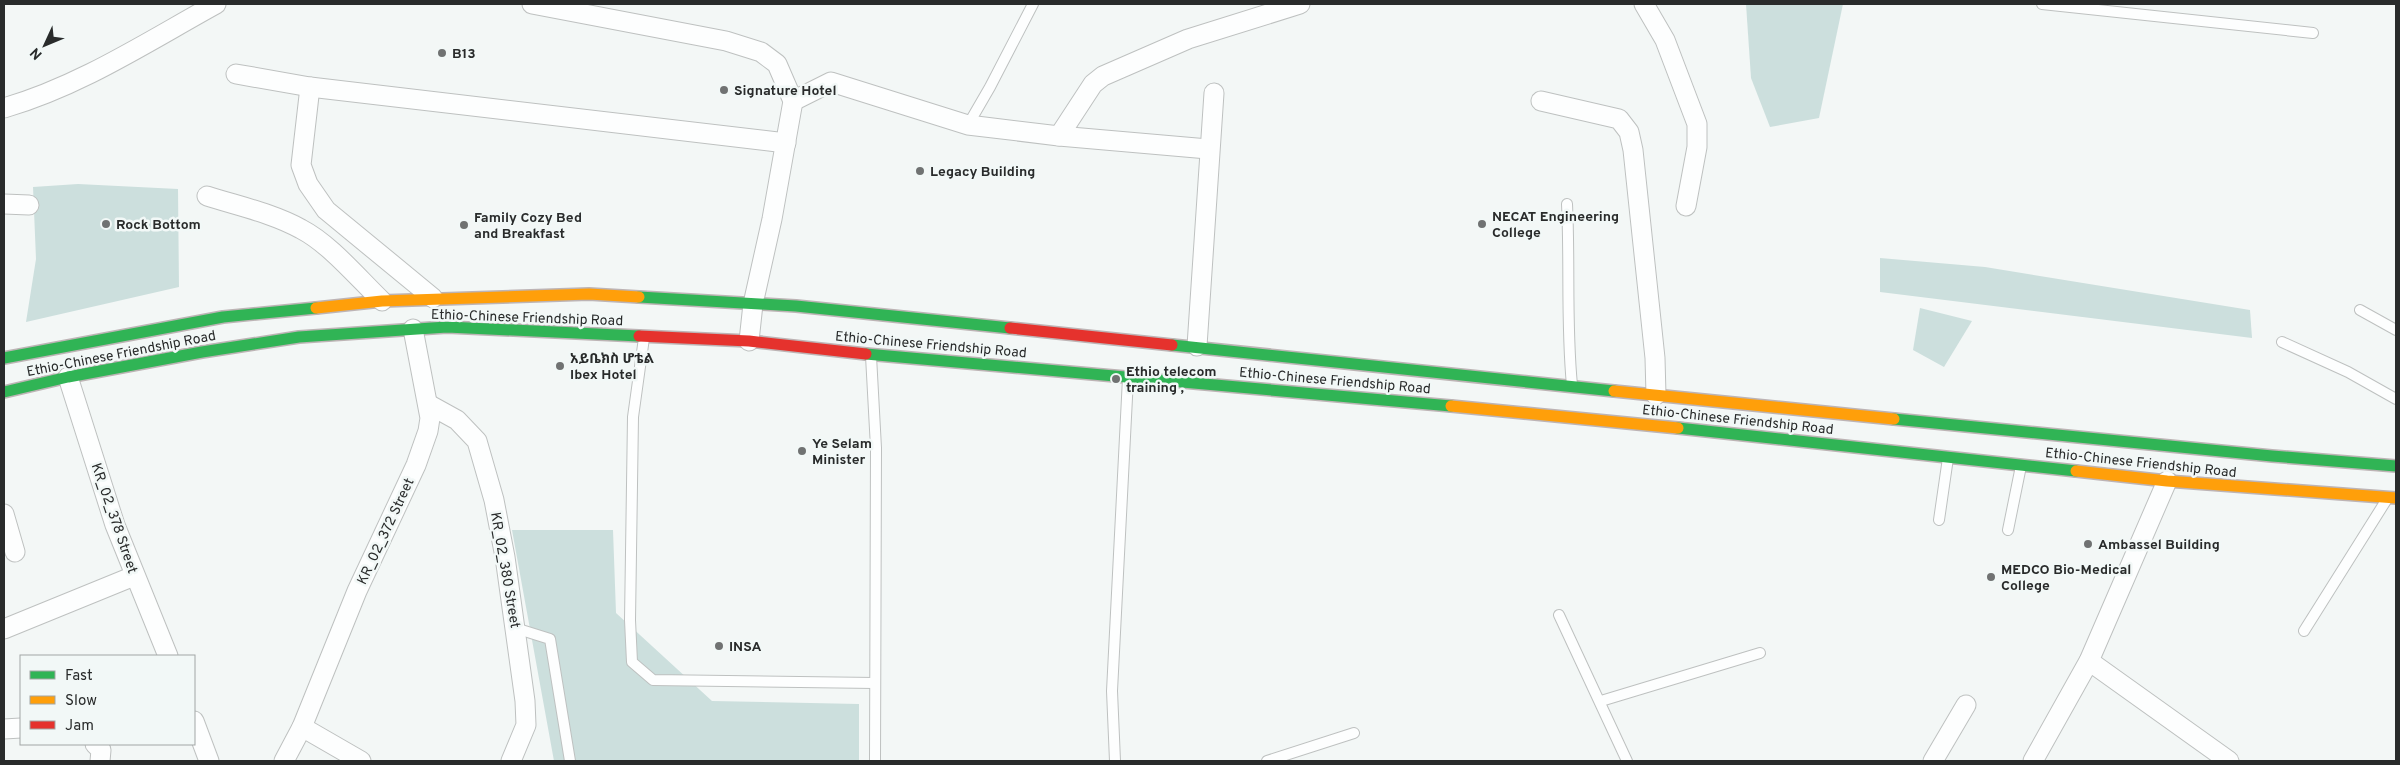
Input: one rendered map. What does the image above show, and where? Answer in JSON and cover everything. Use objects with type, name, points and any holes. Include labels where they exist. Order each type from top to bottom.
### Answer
[{"type":"main road","name":"Ethio-Chinese Friendship Road","points":[[4,358],[223,317],[382,300],[589,294],[806,307],[2272,456],[2396,466]]},
{"type":"main road","name":"Ethio-Chinese Friendship Road","points":[[4,392],[68,377],[202,352],[300,337],[447,327],[749,341],[871,355],[1618,413],[1948,457],[2167,481],[2392,498]]},
{"type":"main road","points":[[1618,413],[1620,389]]},
{"type":"street","points":[[4,108],[32,100],[72,83],[216,4]]},
{"type":"street","points":[[532,4],[726,41],[761,52],[777,64],[793,101],[753,304],[749,341]]},
{"type":"street","points":[[1059,136],[1093,84],[1104,76],[1188,39],[1300,4]]},
{"type":"street","points":[[1644,4],[1665,40],[1697,124],[1698,147],[1686,206]]},
{"type":"street","points":[[236,74],[310,87],[786,143]]},
{"type":"street","points":[[793,101],[831,82],[968,124],[1059,136],[1208,149]]},
{"type":"street","points":[[310,87],[301,164],[308,184],[326,210],[433,298]]},
{"type":"street","points":[[1197,346],[1208,149],[1214,92]]},
{"type":"street","points":[[1541,101],[1619,119],[1628,132],[1636,170],[1655,358],[1656,394]]},
{"type":"street","points":[[207,196],[274,217],[303,230],[325,247],[382,300]]},
{"type":"street","points":[[4,204],[29,206]]},
{"type":"street","name":"KR_02_372 Street","points":[[284,761],[302,727],[357,591],[416,465],[428,430],[430,418],[428,404],[413,329]]},
{"type":"street","name":"KR_02_378 Street","points":[[68,377],[115,525],[134,576],[168,655]]},
{"type":"street","name":"KR_02_380 Street","points":[[428,404],[457,420],[477,441],[494,500],[515,628],[526,725],[511,761]]},
{"type":"street","points":[[2033,761],[2089,661],[2167,481]]},
{"type":"street","points":[[4,514],[15,552]]},
{"type":"street","points":[[4,629],[134,576]]},
{"type":"street","points":[[2089,661],[2229,761]]},
{"type":"street","points":[[1933,761],[1966,705]]},
{"type":"street","points":[[195,724],[209,761]]},
{"type":"street","points":[[302,727],[361,761]]},
{"type":"street","points":[[4,729],[20,728]]},
{"type":"street","points":[[96,745],[101,750],[100,761]]},
{"type":"lane","points":[[968,124],[990,87],[1033,4]]},
{"type":"lane","points":[[2042,4],[2313,33]]},
{"type":"lane","points":[[1568,204],[1570,259],[1568,342],[1572,386]]},
{"type":"lane","points":[[2360,310],[2396,330]]},
{"type":"lane","points":[[644,336],[633,418],[630,620],[632,662],[653,680],[875,683]]},
{"type":"lane","points":[[2282,342],[2348,372],[2396,399]]},
{"type":"lane","points":[[871,355],[876,448],[875,761]]},
{"type":"lane","points":[[1116,761],[1112,691],[1128,376]]},
{"type":"lane","points":[[1939,520],[1948,457]]},
{"type":"lane","points":[[2008,530],[2021,465]]},
{"type":"lane","points":[[2304,631],[2392,498]]},
{"type":"lane","points":[[1559,615],[1601,701],[1627,761]]},
{"type":"lane","points":[[515,628],[550,639],[570,761]]},
{"type":"lane","points":[[1601,701],[1760,653]]},
{"type":"lane","points":[[1267,761],[1354,733]]},
{"type":"shaded area","points":[[1746,4],[1843,4],[1819,118],[1770,127],[1751,78]]},
{"type":"shaded area","name":"Rock Bottom","points":[[78,184],[178,189],[179,287],[26,322],[36,259],[33,187]]},
{"type":"shaded area","points":[[1880,258],[1985,267],[2250,310],[2252,338],[1880,292]]},
{"type":"shaded area","points":[[1920,308],[1972,321],[1944,367],[1913,350]]},
{"type":"shaded area","points":[[512,530],[613,530],[616,613],[712,701],[859,704],[859,761],[554,761]]},
{"type":"traffic: fast","points":[[639,297],[796,306],[1010,328]]},
{"type":"traffic: fast","points":[[4,358],[223,317],[316,308]]},
{"type":"traffic: fast","points":[[4,392],[68,377],[202,352],[299,337],[447,327],[639,336]]},
{"type":"traffic: fast","points":[[1172,345],[1614,391]]},
{"type":"traffic: fast","points":[[866,354],[1451,406]]},
{"type":"traffic: fast","points":[[1894,419],[2272,456],[2396,466]]},
{"type":"traffic: fast","points":[[1678,428],[2076,471]]},
{"type":"traffic: slow","points":[[316,308],[382,301],[589,294],[639,297]]},
{"type":"traffic: slow","points":[[1614,391],[1894,419]]},
{"type":"traffic: slow","points":[[1451,406],[1678,428]]},
{"type":"traffic: slow","points":[[2076,471],[2167,481],[2396,498]]},
{"type":"traffic: jam","points":[[1010,328],[1172,345]]},
{"type":"traffic: jam","points":[[639,336],[749,341],[866,354]]},
{"type":"place","name":"B13","points":[[442,53]]},
{"type":"place","name":"Signature Hotel","points":[[724,90]]},
{"type":"place","name":"Legacy Building","points":[[920,171]]},
{"type":"place","name":"Rock Bottom","points":[[106,224]]},
{"type":"place","name":"NECAT Engineering College","points":[[1482,224]]},
{"type":"place","name":"Family Cozy Bed and Breakfast","points":[[464,225]]},
{"type":"place","name":"አይቤክስ ሆቴል Ibex Hotel","points":[[560,366]]},
{"type":"place","name":"Ethio telecom training ,","points":[[1116,379]]},
{"type":"place","name":"Ye Selam Minister","points":[[802,451]]},
{"type":"place","name":"Ambassel Building","points":[[2088,544]]},
{"type":"place","name":"MEDCO Bio-Medical College","points":[[1991,577]]},
{"type":"place","name":"INSA","points":[[719,646]]}]
